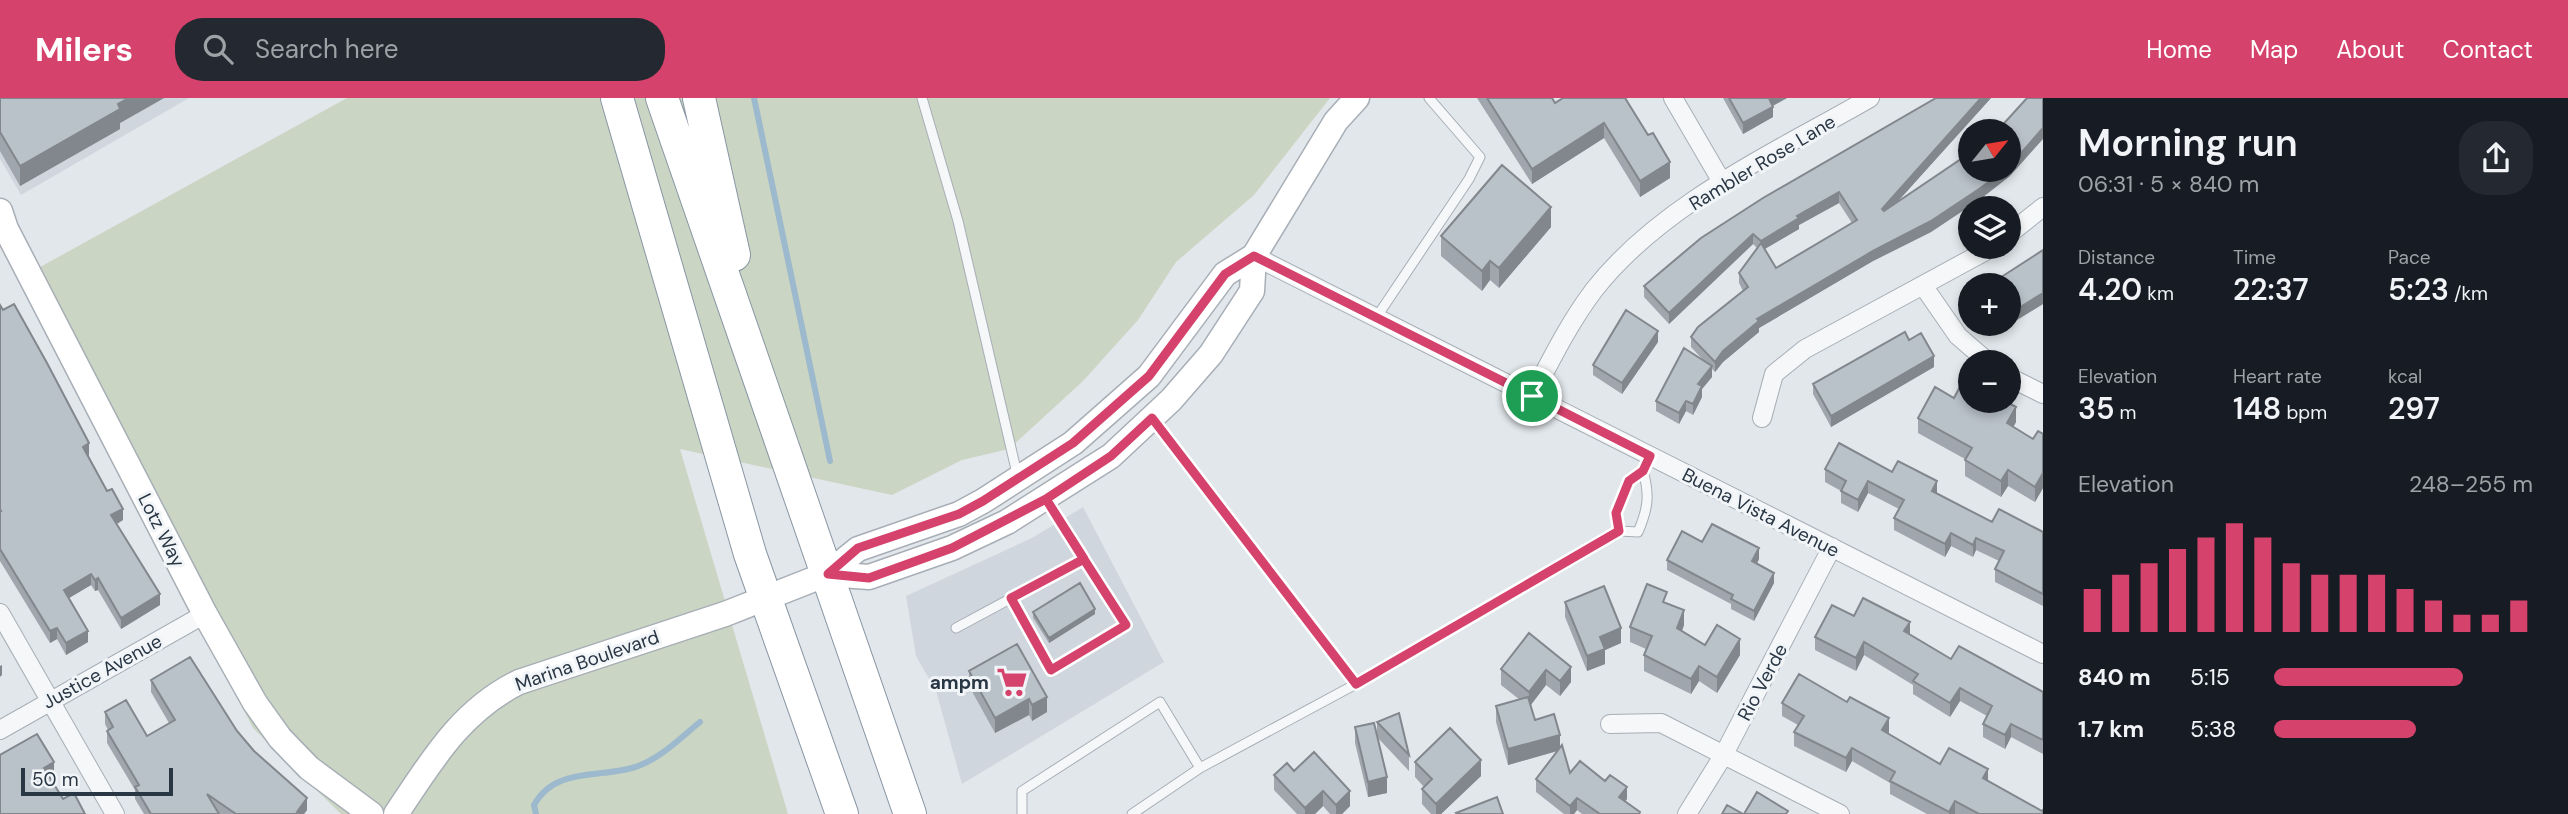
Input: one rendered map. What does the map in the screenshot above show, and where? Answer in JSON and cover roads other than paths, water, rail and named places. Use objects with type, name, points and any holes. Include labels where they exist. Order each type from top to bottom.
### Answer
[{"type":"highway","points":[[617,98],[708,415],[765,598],[842,814]]},
{"type":"highway","points":[[662,98],[910,814]]},
{"type":"highway","points":[[699,98],[734,252],[744,336]]},
{"type":"street","name":"Marina Boulevard","points":[[396,814],[451,733],[470,713],[495,694],[519,682],[828,574],[858,548],[959,514],[1018,480],[1073,443],[1149,376],[1225,274],[1254,256],[1336,121],[1357,98]]},
{"type":"street","points":[[1672,98],[1722,182]]},
{"type":"street","name":"Rambler Rose Lane","points":[[1532,396],[1559,343],[1594,290],[1626,256],[1722,182],[1870,98]]},
{"type":"street","points":[[2021,224],[2043,207]]},
{"type":"street","name":"Lotz Way","points":[[0,211],[6,229],[205,614],[255,703],[280,738],[309,768],[371,814]]},
{"type":"street","name":"Marina Boulevard","points":[[828,574],[869,578],[952,548],[1046,499],[1111,456],[1152,418],[1211,354],[1252,292],[1254,256]]},
{"type":"street","name":"Buena Vista Avenue","points":[[1254,256],[1532,396],[1646,464],[1832,547],[2043,654]]},
{"type":"street","points":[[1762,418],[1774,374],[1805,349],[1972,259]]},
{"type":"street","points":[[1924,287],[1958,336],[1975,350]]},
{"type":"street","points":[[2021,383],[2043,394]]},
{"type":"street","points":[[1046,499],[1040,485],[1073,443]]},
{"type":"street","name":"Rio Verde","points":[[1687,814],[1723,757],[1832,547]]},
{"type":"street","points":[[0,613],[115,814]]},
{"type":"street","name":"Justice Avenue","points":[[0,730],[205,614]]},
{"type":"street","points":[[1610,724],[1661,723],[1723,757],[1840,814]]},
{"type":"lane","points":[[922,98],[958,221],[1018,480]]},
{"type":"lane","points":[[1376,318],[1469,179],[1480,157],[1429,98]]},
{"type":"lane","points":[[1152,418],[1356,684]]},
{"type":"lane","points":[[1619,531],[1616,513],[1629,481],[1646,464]]},
{"type":"lane","points":[[1132,814],[1200,768],[1356,684],[1619,531],[1638,532],[1647,511],[1649,493],[1646,464]]},
{"type":"lane","points":[[1011,598],[1051,670],[1126,625],[1046,499]]},
{"type":"lane","points":[[956,628],[1084,559]]},
{"type":"lane","points":[[1022,814],[1022,791],[1160,702],[1200,768]]},
{"type":"waterway","points":[[754,98],[830,461]]},
{"type":"waterway","points":[[536,814],[534,805],[542,793],[553,785],[577,776],[642,765],[668,749],[700,722]]},
{"type":"place","name":"ampm","points":[[1012,682]]}]
